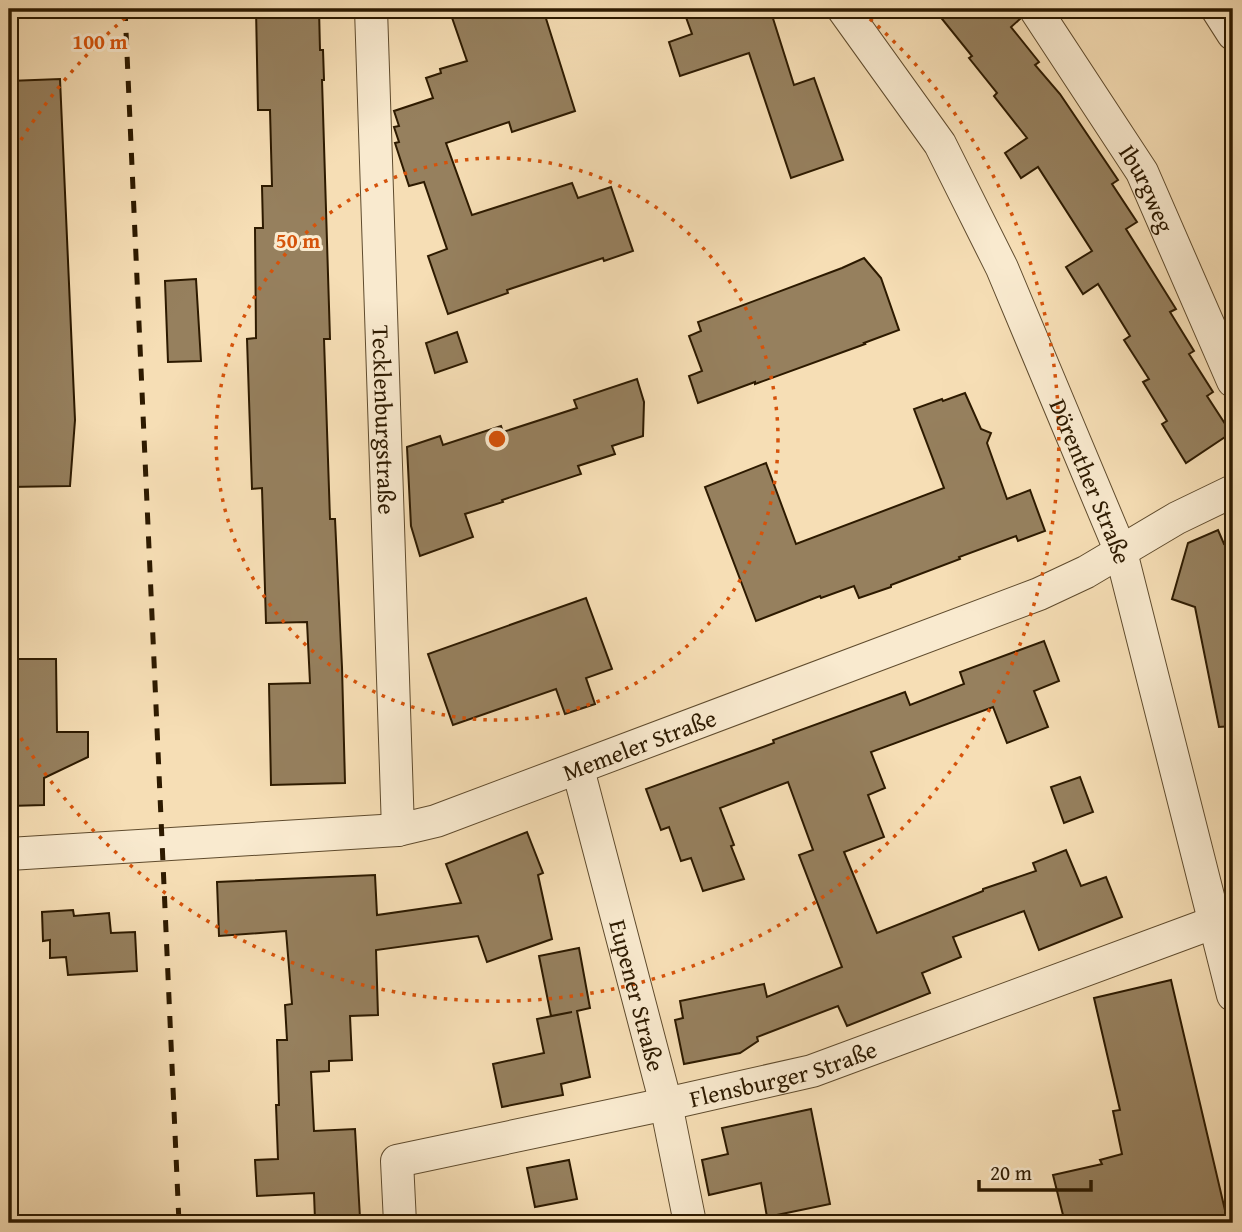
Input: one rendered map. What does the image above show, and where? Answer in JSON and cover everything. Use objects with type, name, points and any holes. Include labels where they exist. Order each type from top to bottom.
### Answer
[{"type":"street","name":"Tecklenburgstraße","points":[[371,9],[398,830]]},
{"type":"street","name":"Dörenther Straße","points":[[843,9],[940,144],[1002,268],[1121,552],[1215,922],[1228,951],[1233,995]]},
{"type":"street","name":"Iburgweg","points":[[1035,9],[1142,172],[1233,381]]},
{"type":"street","points":[[1217,9],[1233,34]]},
{"type":"street","name":"Memeler Straße","points":[[9,854],[398,830],[436,821],[1039,594],[1086,572],[1177,518],[1233,491]]},
{"type":"street","name":"Eupener Straße","points":[[578,769],[666,1104],[690,1223]]},
{"type":"street","name":"Flensburger Straße","points":[[400,1223],[397,1161],[813,1071],[1215,922]]},
{"type":"building","points":[[256,9],[319,9],[324,80],[330,339],[324,339],[327,430],[330,519],[335,519],[345,783],[271,785],[269,684],[310,683],[307,622],[266,623],[262,488],[252,489],[247,339],[256,338],[255,228],[263,228],[262,186],[272,186],[270,110],[258,110]]},
{"type":"building","points":[[449,9],[543,9],[575,111],[512,132],[509,122],[446,143],[472,215],[572,183],[578,198],[611,187],[633,251],[604,261],[603,258],[507,290],[508,293],[448,314],[428,256],[447,249],[424,182],[409,186],[395,143],[399,142],[394,127],[399,126],[394,111],[433,98],[426,78],[441,73],[440,69],[467,61]]},
{"type":"building","points":[[683,9],[770,9],[794,85],[814,78],[843,160],[791,178],[749,53],[680,76],[669,42],[692,34]]},
{"type":"building","points":[[934,9],[1017,9],[1020,19],[1011,27],[1039,62],[1035,65],[1060,94],[1118,180],[1112,184],[1137,222],[1126,229],[1176,309],[1170,312],[1194,351],[1189,354],[1213,392],[1207,396],[1231,433],[1186,463],[1162,424],[1167,421],[1143,382],[1149,379],[1124,340],[1130,336],[1098,284],[1083,294],[1066,267],[1092,251],[1038,167],[1021,178],[1005,153],[1027,138],[994,96],[997,93],[969,58],[972,56]]},
{"type":"building","points":[[60,79],[75,420],[70,486],[9,487],[9,81]]},
{"type":"building","points":[[864,258],[881,278],[899,330],[698,403],[689,376],[702,371],[689,336],[701,331],[698,322]]},
{"type":"building","points":[[196,279],[201,361],[168,362],[165,281]]},
{"type":"building","points":[[457,332],[467,362],[435,373],[426,343]]},
{"type":"building","points":[[637,379],[644,402],[643,436],[612,446],[615,454],[578,466],[581,474],[465,514],[473,537],[420,556],[411,526],[407,447],[440,436],[443,445],[501,426],[503,432],[577,408],[574,400]]},
{"type":"building","points":[[965,393],[981,429],[991,433],[987,443],[1007,499],[1030,490],[1045,531],[1018,541],[1016,536],[859,598],[854,586],[756,621],[705,487],[766,463],[796,544],[944,488],[914,409]]},
{"type":"building","points":[[1218,530],[1224,544],[1233,540],[1233,726],[1219,727],[1195,607],[1172,599],[1188,543]]},
{"type":"building","points":[[586,598],[612,669],[586,678],[595,704],[565,714],[556,689],[453,725],[428,654]]},
{"type":"building","points":[[1044,641],[1059,681],[1034,691],[1048,727],[1007,743],[993,707],[871,752],[885,788],[868,795],[884,837],[844,852],[877,933],[983,889],[1036,871],[1033,863],[1066,850],[1081,886],[1106,877],[1122,917],[1039,950],[1024,911],[953,937],[961,957],[922,973],[930,993],[847,1026],[838,1006],[757,1037],[758,1041],[740,1053],[684,1064],[675,1020],[683,1018],[680,1001],[764,984],[767,997],[842,967],[799,855],[813,850],[788,782],[720,808],[744,879],[703,891],[691,858],[681,861],[669,827],[661,830],[646,789],[905,692],[910,705],[964,684],[960,672]]},
{"type":"building","points":[[9,659],[56,659],[57,732],[88,732],[88,757],[44,778],[44,805],[9,806]]},
{"type":"building","points":[[1080,777],[1093,812],[1064,823],[1051,787]]},
{"type":"building","points":[[527,832],[543,873],[538,875],[552,939],[487,962],[478,936],[376,950],[378,1015],[350,1016],[352,1060],[329,1061],[329,1071],[311,1072],[314,1131],[355,1129],[360,1218],[315,1220],[314,1193],[257,1196],[255,1160],[278,1159],[277,1040],[287,1040],[285,1005],[292,1004],[286,931],[219,936],[217,882],[375,875],[377,915],[461,903],[446,864]]},
{"type":"building","points":[[73,910],[74,916],[109,913],[111,933],[135,932],[137,971],[68,975],[66,957],[50,958],[50,940],[43,941],[42,912]]},
{"type":"building","points":[[579,948],[590,1008],[577,1011],[590,1077],[561,1084],[563,1095],[502,1107],[493,1064],[544,1053],[537,1019],[572,1012],[551,1016],[539,956]]},
{"type":"building","points":[[1171,980],[1228,1223],[1065,1223],[1053,1175],[1102,1164],[1100,1160],[1122,1154],[1113,1111],[1120,1110],[1094,998]]},
{"type":"building","points":[[811,1109],[830,1204],[767,1217],[761,1183],[709,1195],[702,1160],[728,1154],[722,1128]]},
{"type":"building","points":[[569,1160],[577,1199],[535,1207],[527,1168]]},
{"type":"railway","points":[[125,9],[179,1223]]}]
